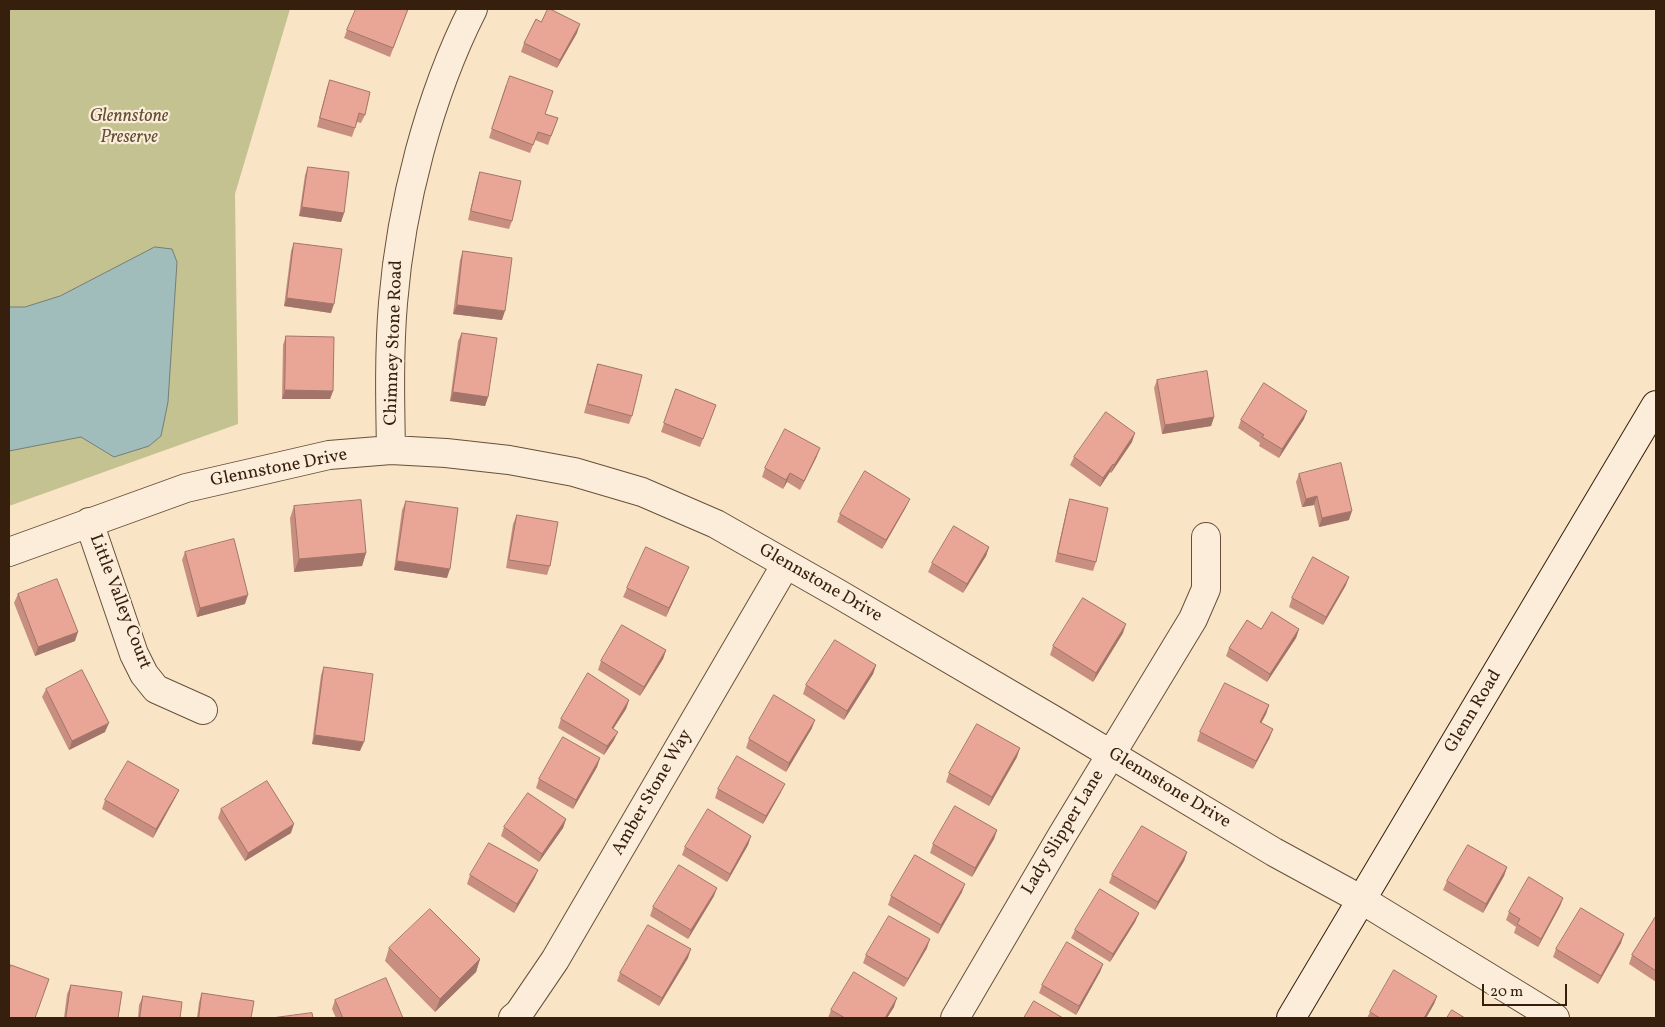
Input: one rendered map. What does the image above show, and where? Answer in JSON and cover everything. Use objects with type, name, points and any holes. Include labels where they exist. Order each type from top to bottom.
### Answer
[{"type":"street","name":"Chimney Stone Road","points":[[391,450],[390,403],[393,303],[408,200],[426,131],[444,75],[474,9]]},
{"type":"street","name":"Glenn Road","points":[[1291,1018],[1656,405]]},
{"type":"street","name":"Glennstone Drive","points":[[9,552],[186,488],[329,455],[391,450],[446,453],[509,460],[574,472],[642,492],[716,524],[786,564],[1274,852],[1362,900],[1555,1018]]},
{"type":"street","name":"Little Valley Court","points":[[89,522],[134,654],[144,674],[156,689],[203,710]]},
{"type":"street","name":"Lady Slipper Lane","points":[[955,1018],[1110,754],[1193,619],[1206,589],[1206,537]]},
{"type":"street","name":"Amber Stone Way","points":[[513,1018],[519,1013],[555,960],[786,564]]},
{"type":"green space","name":"Glennstone Preserve","points":[[9,9],[290,9],[235,194],[238,424],[9,506]]},
{"type":"water","points":[[155,247],[172,249],[177,262],[168,402],[161,436],[149,446],[114,457],[81,437],[9,451],[9,307],[25,307],[60,296]]},
{"type":"building","points":[[356,9],[408,9],[393,48],[347,30]]},
{"type":"building","points":[[548,9],[580,24],[560,60],[524,43],[536,19],[541,22]]},
{"type":"building","points":[[510,76],[553,91],[545,114],[558,118],[551,136],[538,132],[533,145],[492,129]]},
{"type":"building","points":[[330,80],[370,92],[365,115],[359,113],[355,128],[320,118]]},
{"type":"building","points":[[308,167],[349,172],[344,213],[302,207]]},
{"type":"building","points":[[480,172],[521,181],[512,221],[471,211]]},
{"type":"building","points":[[294,243],[342,249],[334,304],[287,298]]},
{"type":"building","points":[[463,251],[512,258],[505,311],[457,305]]},
{"type":"building","points":[[462,333],[497,338],[488,397],[453,392]]},
{"type":"building","points":[[286,336],[334,337],[333,391],[285,390]]},
{"type":"building","points":[[598,364],[642,375],[632,416],[588,404]]},
{"type":"building","points":[[1207,371],[1214,417],[1165,425],[1157,380]]},
{"type":"building","points":[[1264,383],[1307,411],[1282,449],[1262,437],[1264,435],[1241,420]]},
{"type":"building","points":[[676,389],[716,405],[703,439],[664,423]]},
{"type":"building","points":[[1106,412],[1135,433],[1103,478],[1074,457]]},
{"type":"building","points":[[785,429],[820,448],[804,481],[790,473],[786,480],[765,468]]},
{"type":"building","points":[[1341,463],[1352,511],[1322,518],[1317,496],[1306,499],[1299,474]]},
{"type":"building","points":[[865,471],[910,499],[886,540],[840,514]]},
{"type":"building","points":[[1070,499],[1108,508],[1096,562],[1058,553]]},
{"type":"building","points":[[361,500],[366,553],[299,559],[294,506]]},
{"type":"building","points":[[406,501],[458,508],[450,569],[397,561]]},
{"type":"building","points":[[517,515],[558,522],[550,566],[509,560]]},
{"type":"building","points":[[954,526],[989,547],[967,584],[932,563]]},
{"type":"building","points":[[234,539],[248,595],[200,608],[185,552]]},
{"type":"building","points":[[646,547],[689,567],[669,608],[627,588]]},
{"type":"building","points":[[1313,557],[1349,577],[1326,617],[1292,598]]},
{"type":"building","points":[[57,579],[78,632],[38,647],[18,594]]},
{"type":"building","points":[[1083,598],[1126,624],[1096,673],[1053,646]]},
{"type":"building","points":[[1272,612],[1299,629],[1270,674],[1229,648],[1247,620],[1261,629]]},
{"type":"building","points":[[622,625],[666,650],[644,687],[601,661]]},
{"type":"building","points":[[835,640],[876,665],[847,711],[806,685]]},
{"type":"building","points":[[324,667],[373,674],[364,742],[315,735]]},
{"type":"building","points":[[82,670],[109,723],[72,741],[46,689]]},
{"type":"building","points":[[588,673],[629,700],[612,728],[618,732],[607,746],[561,719]]},
{"type":"building","points":[[1225,683],[1269,705],[1260,722],[1273,729],[1256,761],[1200,732]]},
{"type":"building","points":[[774,695],[815,720],[789,763],[749,739]]},
{"type":"building","points":[[977,724],[1020,748],[992,797],[949,773]]},
{"type":"building","points":[[563,737],[600,758],[576,800],[539,779]]},
{"type":"building","points":[[737,756],[785,784],[766,816],[718,789]]},
{"type":"building","points":[[128,761],[179,790],[156,829],[105,800]]},
{"type":"building","points":[[267,781],[294,824],[248,853],[221,809]]},
{"type":"building","points":[[528,793],[566,819],[542,854],[504,827]]},
{"type":"building","points":[[955,806],[997,830],[975,868],[933,844]]},
{"type":"building","points":[[708,809],[751,836],[730,874],[685,847]]},
{"type":"building","points":[[1142,826],[1187,852],[1158,902],[1112,875]]},
{"type":"building","points":[[489,843],[538,870],[517,904],[470,875]]},
{"type":"building","points":[[1468,845],[1507,867],[1486,904],[1447,881]]},
{"type":"building","points":[[915,855],[965,884],[941,925],[891,896]]},
{"type":"building","points":[[679,865],[717,888],[691,930],[653,907]]},
{"type":"building","points":[[1529,877],[1563,898],[1541,939],[1517,924],[1520,919],[1509,912]]},
{"type":"building","points":[[1100,889],[1139,913],[1113,954],[1075,930]]},
{"type":"building","points":[[1581,908],[1624,934],[1601,976],[1556,949]]},
{"type":"building","points":[[430,909],[480,959],[440,999],[389,948]]},
{"type":"building","points":[[889,916],[930,939],[908,979],[866,955]]},
{"type":"building","points":[[1656,916],[1656,971],[1632,955]]},
{"type":"building","points":[[648,925],[691,949],[662,998],[620,973]]},
{"type":"building","points":[[1067,942],[1103,964],[1079,1006],[1042,985]]},
{"type":"building","points":[[11,965],[49,979],[35,1018],[9,1018],[9,971]]},
{"type":"building","points":[[1394,970],[1437,996],[1424,1018],[1380,1018],[1370,1012]]},
{"type":"building","points":[[854,972],[897,998],[885,1018],[845,1018],[831,1010]]},
{"type":"building","points":[[386,978],[403,1018],[343,1018],[335,1000]]},
{"type":"building","points":[[71,985],[122,992],[118,1018],[66,1018]]},
{"type":"building","points":[[202,993],[254,1001],[251,1018],[199,1018]]},
{"type":"building","points":[[143,996],[182,1002],[180,1018],[140,1018]]},
{"type":"building","points":[[1034,1001],[1063,1018],[1024,1018]]},
{"type":"building","points":[[1452,1010],[1465,1018],[1447,1018]]},
{"type":"building","points":[[312,1013],[313,1018],[272,1018]]}]
